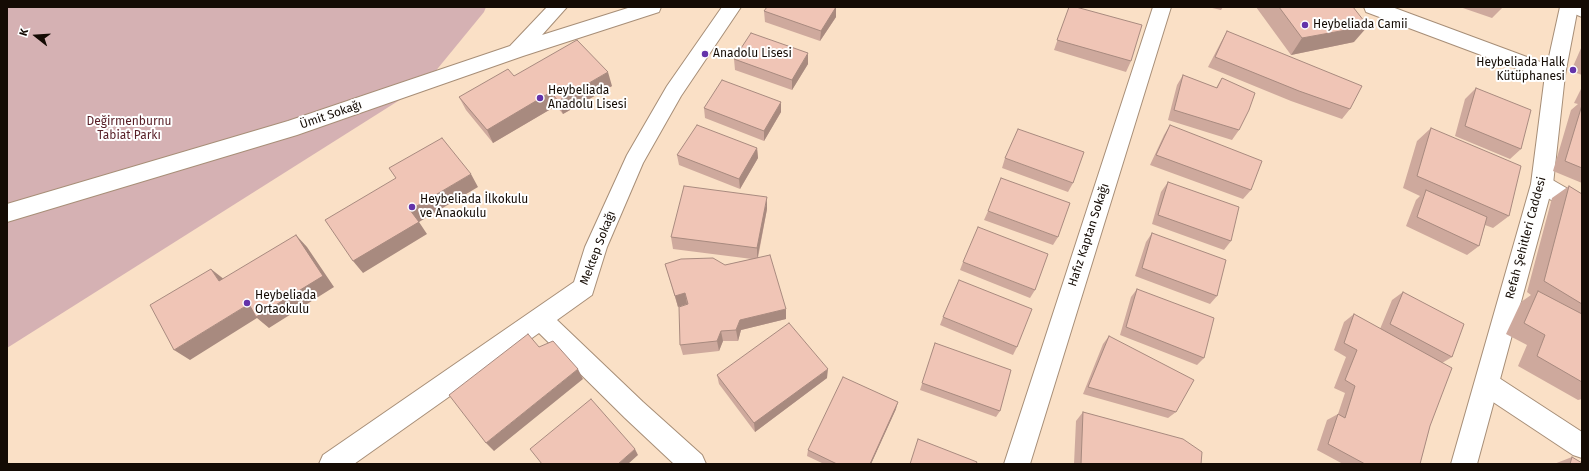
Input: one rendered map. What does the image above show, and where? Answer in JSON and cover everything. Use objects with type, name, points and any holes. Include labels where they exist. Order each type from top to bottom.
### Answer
[{"type":"street","points":[[516,51],[558,7]]},
{"type":"street","name":"Ümit Sokağı","points":[[7,213],[290,129],[516,51],[652,7]]},
{"type":"street","name":"Mektep Sokağı","points":[[332,464],[584,288],[596,247],[634,161],[674,91],[732,7]]},
{"type":"street","name":"Hafız Kaptan Sokağı","points":[[1017,464],[1162,7]]},
{"type":"street","points":[[1373,7],[1421,15],[1555,75]]},
{"type":"street","name":"Refah Şehitleri Caddesi","points":[[1464,464],[1542,184],[1555,75],[1569,7]]},
{"type":"street","points":[[1577,7],[1582,10]]},
{"type":"street","points":[[1542,184],[1582,208]]},
{"type":"street","points":[[540,319],[634,410],[693,464]]},
{"type":"street","points":[[1486,384],[1582,446]]},
{"type":"green space","name":"Değirmenburnu Tabiat Parkı","points":[[7,7],[486,7],[484,12],[425,84],[7,348]]},
{"type":"building","points":[[767,7],[836,7],[821,31],[764,11]]},
{"type":"building","points":[[1069,7],[1076,7],[1142,25],[1131,61],[1057,40]]},
{"type":"building","points":[[1279,7],[1353,7],[1368,26],[1302,38]]},
{"type":"building","points":[[1227,31],[1362,86],[1350,109],[1299,91],[1215,57]]},
{"type":"building","points":[[751,33],[808,53],[792,80],[734,59]]},
{"type":"building","points":[[577,40],[608,72],[558,101],[551,92],[487,130],[459,97],[508,69],[514,76]]},
{"type":"building","points":[[1183,75],[1217,88],[1222,78],[1255,93],[1249,110],[1239,130],[1174,110]]},
{"type":"building","points":[[722,80],[781,102],[764,131],[704,108]]},
{"type":"building","points":[[1476,88],[1531,110],[1521,149],[1465,126]]},
{"type":"building","points":[[1582,105],[1582,168],[1565,161]]},
{"type":"building","points":[[697,125],[757,148],[739,179],[677,155]]},
{"type":"building","points":[[1170,125],[1262,161],[1251,190],[1156,155]]},
{"type":"building","points":[[1431,128],[1521,166],[1509,216],[1417,176]]},
{"type":"building","points":[[1018,129],[1084,152],[1073,183],[1005,158]]},
{"type":"building","name":"Heybeliada İlkokulu ve Anaokulu","points":[[442,138],[471,174],[410,210],[419,222],[353,261],[325,220],[396,178],[389,168]]},
{"type":"building","points":[[1001,178],[1070,203],[1058,237],[988,211]]},
{"type":"building","points":[[1168,182],[1239,207],[1231,241],[1158,215]]},
{"type":"building","points":[[684,186],[767,197],[757,248],[671,237]]},
{"type":"building","points":[[1569,186],[1582,194],[1582,304],[1544,281]]},
{"type":"building","points":[[1426,190],[1487,217],[1479,246],[1417,217]]},
{"type":"building","points":[[978,227],[1048,254],[1035,290],[963,262]]},
{"type":"building","points":[[1152,233],[1226,260],[1217,296],[1142,268]]},
{"type":"building","name":"Heybeliada Ortaokulu","points":[[296,235],[323,276],[256,317],[249,304],[174,350],[150,305],[211,269],[219,281]]},
{"type":"building","points":[[770,255],[786,309],[740,320],[736,330],[721,331],[717,341],[680,345],[679,307],[688,304],[685,293],[675,296],[665,264],[681,259],[713,258],[725,265]]},
{"type":"building","points":[[959,280],[1032,309],[1017,347],[943,317]]},
{"type":"building","points":[[1137,289],[1214,318],[1204,358],[1126,327]]},
{"type":"building","points":[[1538,291],[1582,314],[1582,382],[1537,356],[1545,335],[1524,323]]},
{"type":"building","points":[[1403,292],[1464,324],[1452,357],[1390,324]]},
{"type":"building","points":[[1354,314],[1452,368],[1430,426],[1420,464],[1365,464],[1328,444],[1338,414],[1345,418],[1355,386],[1345,380],[1357,350],[1344,343]]},
{"type":"building","points":[[789,323],[828,369],[754,423],[717,375]]},
{"type":"building","points":[[528,334],[539,347],[553,341],[578,369],[486,443],[449,395]]},
{"type":"building","points":[[1109,336],[1194,380],[1176,412],[1088,387]]},
{"type":"building","points":[[935,343],[1011,370],[1000,411],[922,383]]},
{"type":"building","points":[[843,377],[898,402],[870,464],[837,464],[808,450]]},
{"type":"building","points":[[591,399],[635,449],[618,464],[542,464],[530,449]]},
{"type":"building","points":[[1083,412],[1183,439],[1202,452],[1201,464],[1081,464]]},
{"type":"building","points":[[918,439],[977,462],[976,464],[910,464]]},
{"type":"building","points":[[1572,457],[1582,463],[1582,464],[1570,464]]},
{"type":"place","name":"Heybeliada Camii","points":[[1305,25]]},
{"type":"place","name":"Anadolu Lisesi","points":[[705,54]]},
{"type":"place","name":"Heybeliada Halk Kütüphanesi","points":[[1573,70]]},
{"type":"place","name":"Heybeliada Anadolu Lisesi","points":[[540,98]]},
{"type":"place","name":"Heybeliada İlkokulu ve Anaokulu","points":[[412,207]]},
{"type":"place","name":"Heybeliada Ortaokulu","points":[[247,303]]}]
